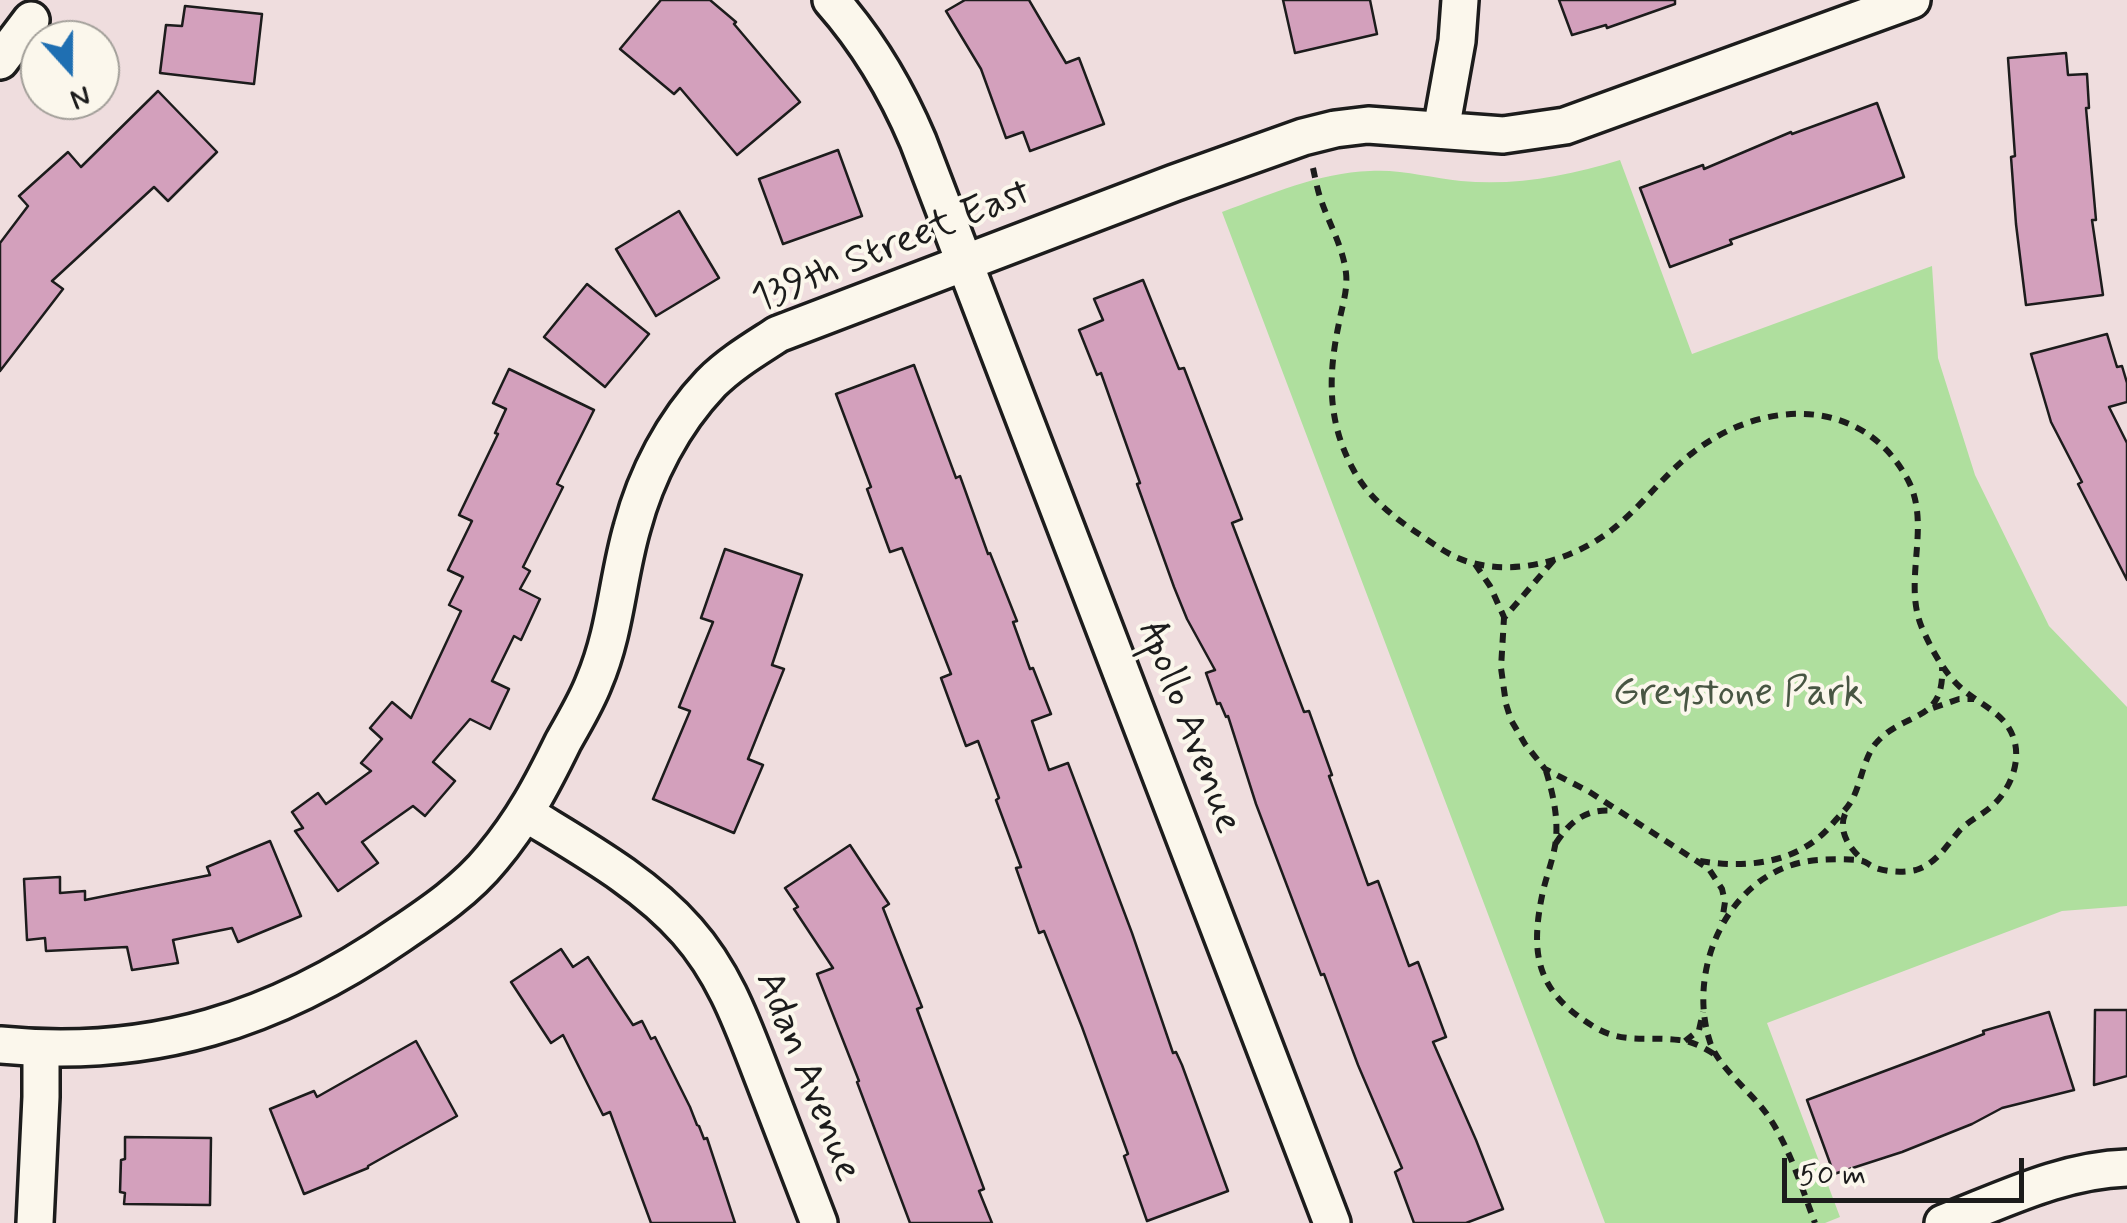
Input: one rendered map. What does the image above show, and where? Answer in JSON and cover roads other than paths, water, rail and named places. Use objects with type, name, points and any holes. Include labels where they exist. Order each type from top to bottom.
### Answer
[{"type":"street","name":"Apollo Avenue","points":[[831,0],[868,46],[904,108],[1332,1223]]},
{"type":"street","points":[[1441,130],[1457,42],[1460,0]]},
{"type":"street","name":"139th Street East","points":[[0,1045],[41,1049],[118,1046],[201,1030],[281,1004],[319,986],[442,906],[490,862],[527,814],[594,683],[612,635],[631,529],[649,474],[679,425],[711,384],[742,356],[778,334],[1302,137],[1368,125],[1503,135],[1564,126],[1912,0]]},
{"type":"street","points":[[0,61],[20,35]]},
{"type":"street","name":"Adan Avenue","points":[[527,814],[644,891],[685,929],[713,963],[734,1001],[819,1223]]},
{"type":"street","points":[[34,1223],[41,1049]]},
{"type":"street","points":[[1944,1223],[2072,1174],[2127,1168]]},
{"type":"park label","name":"Greystone Park","points":[[1738,696]]}]
